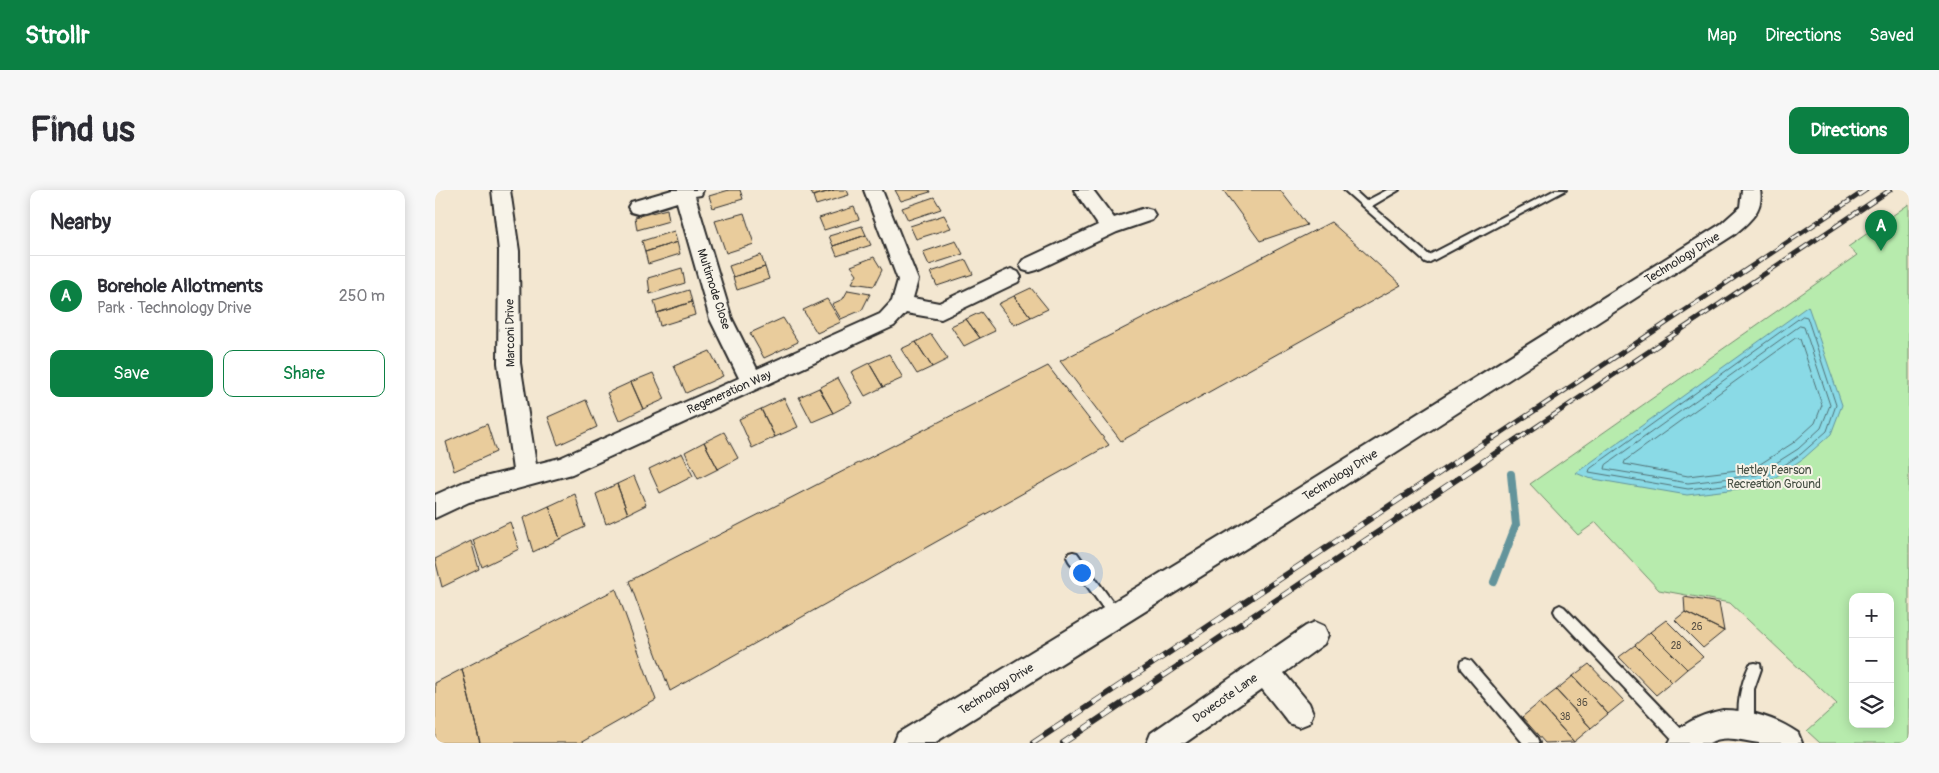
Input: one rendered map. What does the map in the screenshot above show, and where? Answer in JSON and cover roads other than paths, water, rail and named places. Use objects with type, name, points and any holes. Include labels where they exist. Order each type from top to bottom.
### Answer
[{"type":"street","name":"Marconi Drive","points":[[501,190],[509,251],[509,363],[526,476]]},
{"type":"street","name":"Regeneration Way","points":[[435,507],[464,494],[565,467],[887,320],[901,304],[908,280],[873,190]]},
{"type":"street","points":[[1083,190],[1110,228]]},
{"type":"street","name":"Technology Drive","points":[[907,743],[1260,526],[1728,228],[1749,212],[1753,197],[1751,190]]},
{"type":"street","name":"Multimode Close","points":[[638,208],[689,191],[721,319],[752,382]]},
{"type":"street","points":[[1030,265],[1110,228],[1145,215]]},
{"type":"street","points":[[901,304],[941,312],[1011,277]]},
{"type":"street","name":"Dovecote Lane","points":[[1161,743],[1315,635]]},
{"type":"street","name":"Dovecote Lane","points":[[1264,670],[1299,713]]},
{"type":"street","points":[[1684,743],[1712,726],[1726,724],[1747,726],[1789,743]]},
{"type":"lane","points":[[1348,190],[1427,260],[1562,190]]},
{"type":"lane","points":[[1365,205],[1395,190]]},
{"type":"lane","points":[[1073,557],[1115,616]]},
{"type":"lane","points":[[1561,611],[1684,743]]},
{"type":"lane","points":[[1466,665],[1532,743]]},
{"type":"lane","points":[[1747,726],[1746,707],[1749,680],[1755,669]]},
{"type":"water","points":[[1808,306],[1842,405],[1831,434],[1804,458],[1762,486],[1687,495],[1588,478],[1576,473]]},
{"type":"waterway","points":[[1494,582],[1516,525],[1511,474]]},
{"type":"railway","points":[[1492,439],[1866,190]]},
{"type":"railway","points":[[1518,439],[1890,190]]},
{"type":"railway","points":[[1033,743],[1493,437]]},
{"type":"railway","points":[[1063,743],[1520,437]]},
{"type":"place","name":"Borehole Allotments","points":[[1881,251]]},
{"type":"park label","name":"Hetley Pearson Recreation Ground","points":[[1774,477]]}]
